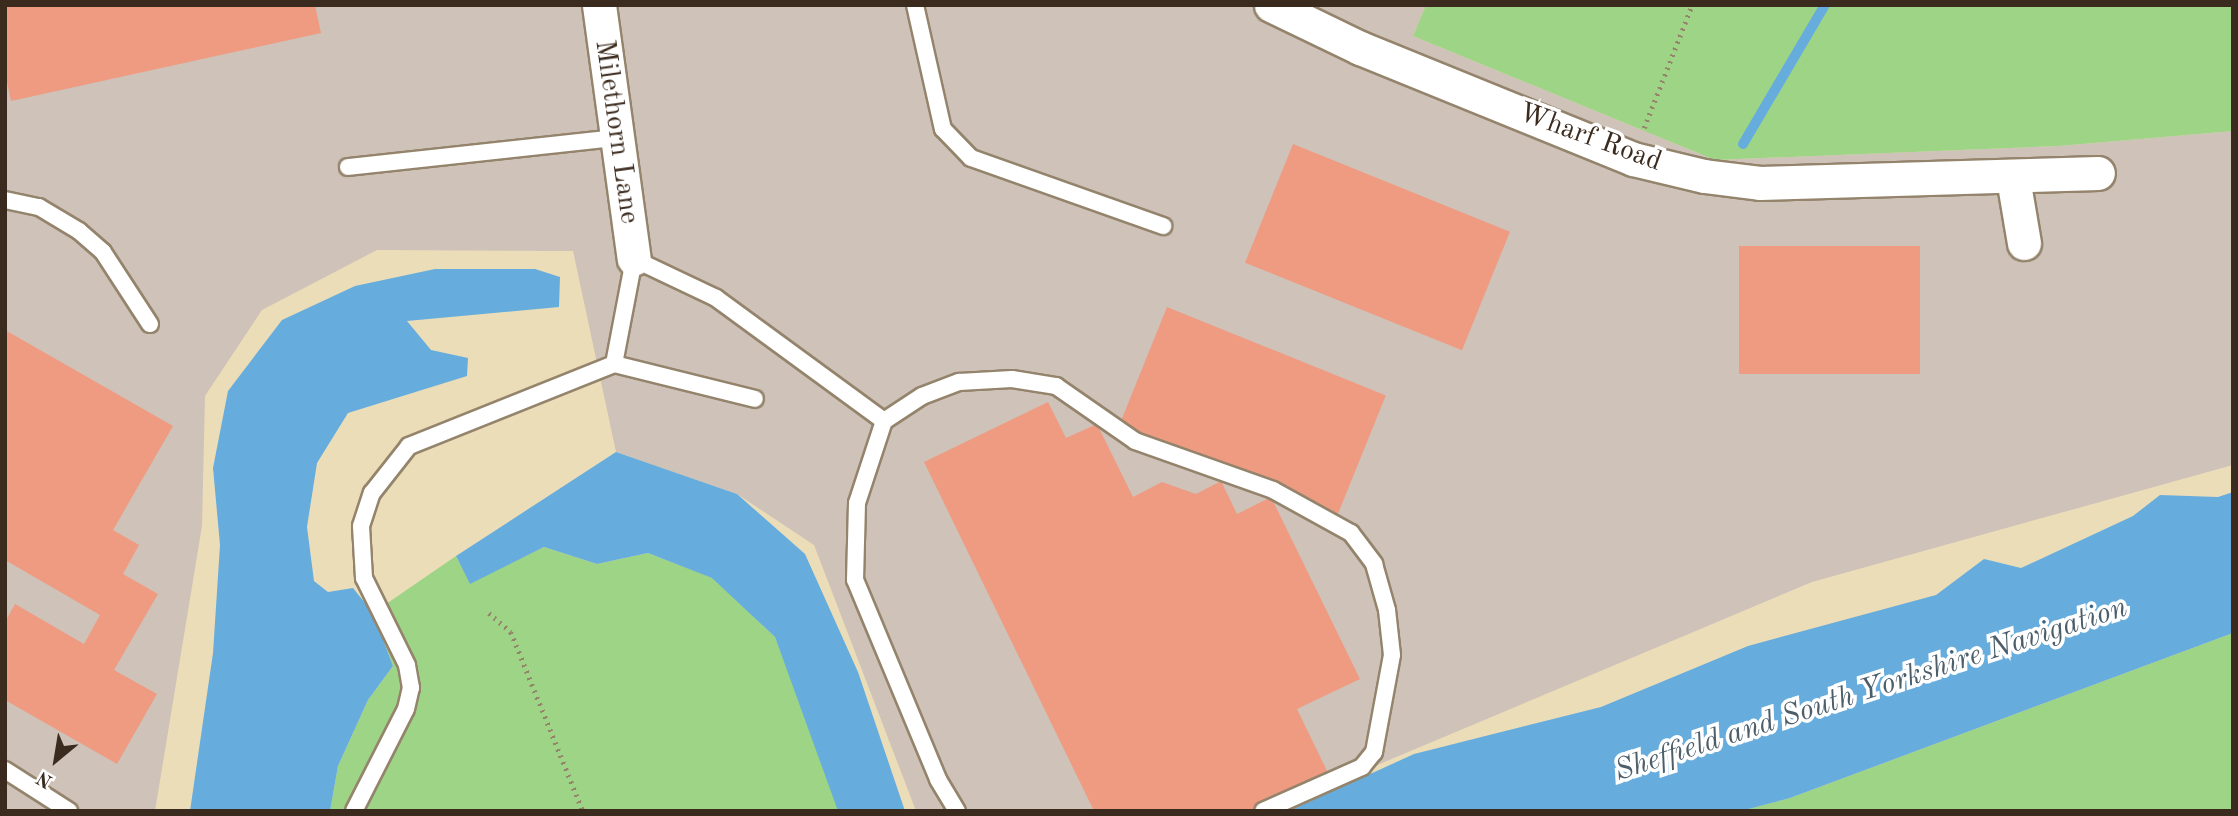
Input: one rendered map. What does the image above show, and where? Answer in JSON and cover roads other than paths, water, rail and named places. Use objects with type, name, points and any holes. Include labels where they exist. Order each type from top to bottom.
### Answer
[{"type":"street","name":"Milethorn Lane","points":[[599,5],[634,259]]},
{"type":"street","name":"Wharf Road","points":[[1271,5],[1360,48],[1633,159],[1760,183],[2013,178],[2098,173]]},
{"type":"street","points":[[2013,178],[2024,243]]},
{"type":"lane","points":[[915,5],[943,130],[971,158],[1163,226]]},
{"type":"lane","points":[[348,167],[617,138]]},
{"type":"lane","points":[[5,200],[39,207],[79,231],[103,252],[150,324]]},
{"type":"lane","points":[[614,364],[634,259],[716,298],[884,421]]},
{"type":"lane","points":[[354,811],[406,709],[411,688],[407,666],[365,578],[361,526],[372,493],[409,446],[614,364],[755,399]]},
{"type":"lane","points":[[957,811],[938,779],[855,580],[857,502],[884,421],[922,396],[958,382],[1012,379],[1056,386],[1135,441],[1273,490],[1351,533],[1374,564],[1387,610],[1392,655],[1374,752],[1362,767],[1263,811]]},
{"type":"lane","points":[[5,770],[69,811]]},
{"type":"water","points":[[435,269],[535,269],[560,277],[559,307],[407,321],[431,350],[468,358],[467,376],[348,413],[317,463],[307,527],[314,581],[328,592],[353,588],[373,613],[393,666],[368,700],[338,766],[330,811],[190,811],[213,653],[220,545],[213,468],[228,391],[282,320],[355,286]]},
{"type":"water","points":[[616,452],[737,494],[805,554],[858,672],[905,811],[838,811],[775,637],[712,578],[648,553],[597,564],[544,547],[470,584],[456,556]]},
{"type":"water","name":"Sheffield and South Yorkshire Navigation","points":[[2233,492],[2233,633],[1790,798],[1741,811],[1289,811],[1414,754],[1601,707],[1748,646],[1936,595],[1984,559],[2021,568],[2133,516],[2160,495],[2218,497]]},
{"type":"waterway","points":[[1743,144],[1825,5]]}]
